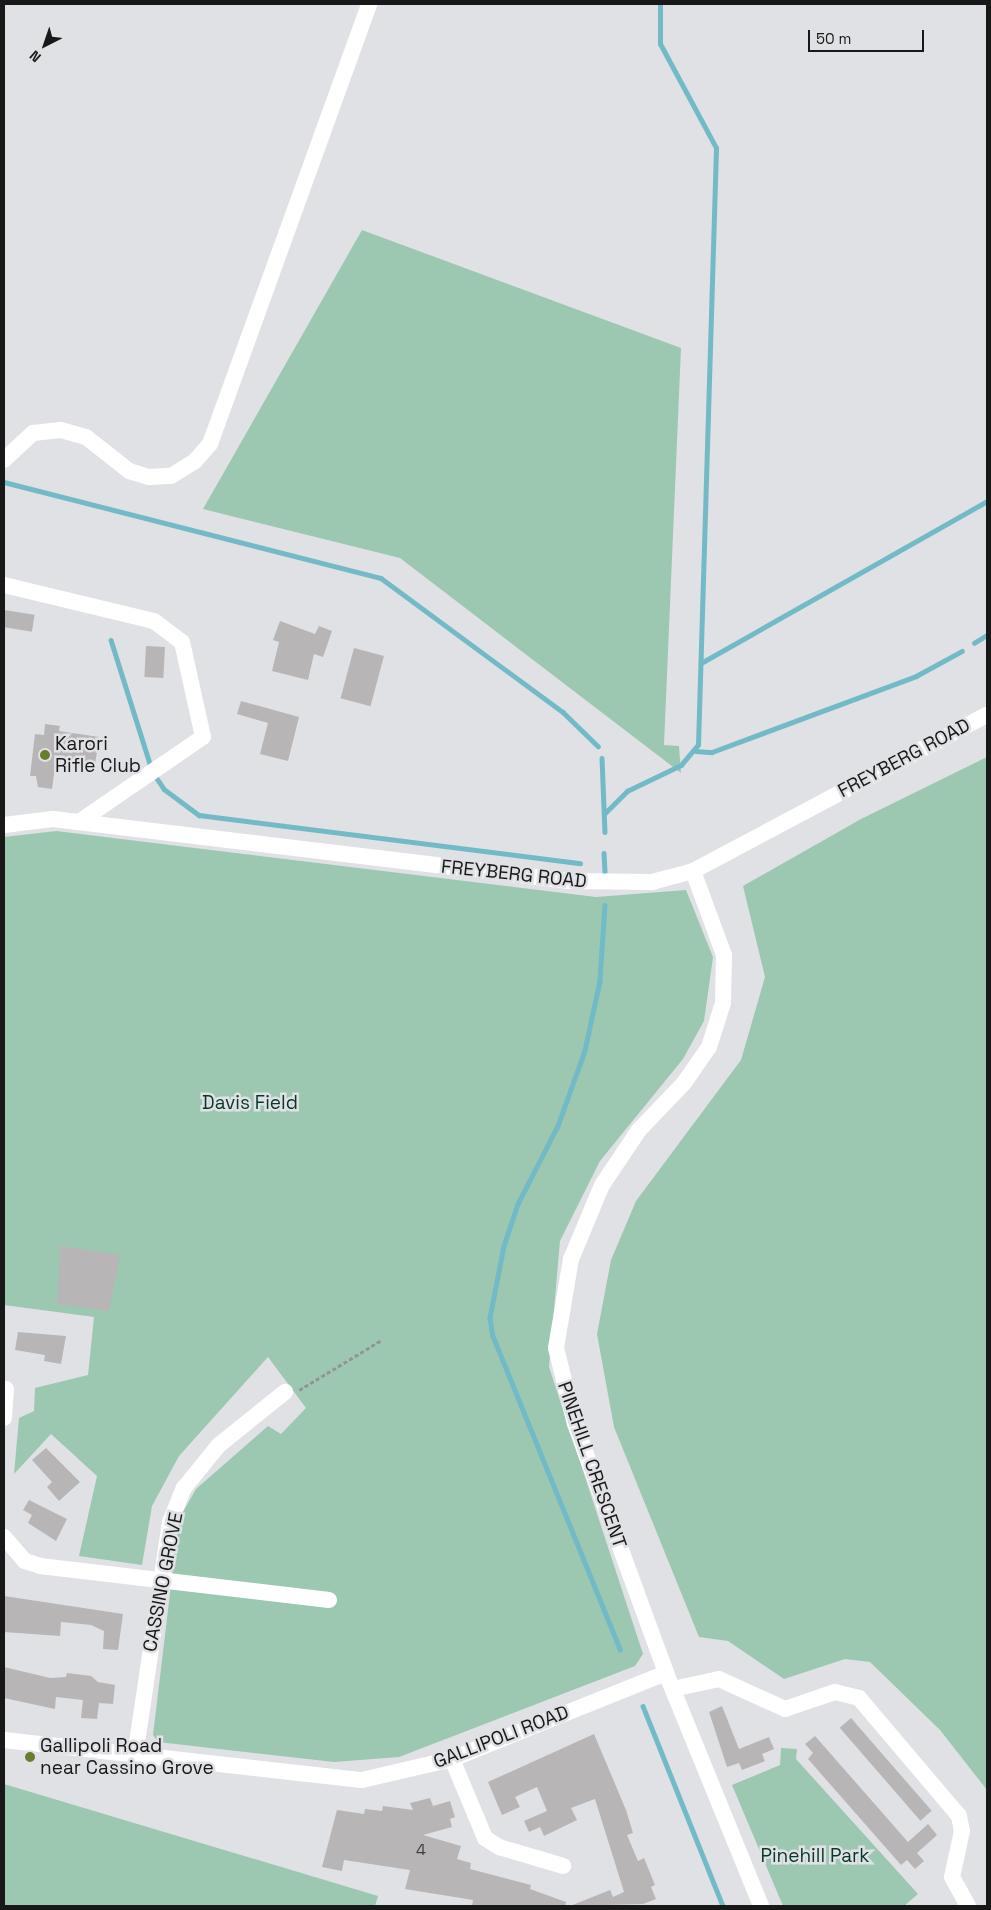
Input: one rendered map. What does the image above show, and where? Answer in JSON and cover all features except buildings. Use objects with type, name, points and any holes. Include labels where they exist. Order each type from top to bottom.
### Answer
[{"type":"street","points":[[4,460],[33,434],[61,430],[86,437],[129,471],[149,477],[171,476],[195,461],[210,444],[369,4]]},
{"type":"street","points":[[4,585],[154,621],[182,642],[203,737],[79,822]]},
{"type":"street","name":"FREYBERG ROAD","points":[[4,825],[53,819],[569,881],[652,882],[693,871],[987,715]]},
{"type":"street","name":"PINEHILL CRESCENT","points":[[693,871],[724,955],[723,1004],[709,1047],[684,1083],[639,1130],[602,1185],[571,1259],[556,1348],[567,1400],[666,1673],[761,1906]]},
{"type":"street","points":[[4,1418],[6,1389]]},
{"type":"street","name":"CASSINO GROVE","points":[[135,1756],[159,1581],[170,1522],[184,1488],[219,1445],[285,1392]]},
{"type":"street","points":[[4,1537],[24,1561],[40,1566],[329,1600]]},
{"type":"street","name":"GALLIPOLI ROAD","points":[[4,1740],[362,1780],[452,1759],[666,1673]]},
{"type":"street","points":[[673,1689],[719,1679],[779,1709],[835,1692],[859,1698],[960,1816],[962,1831],[952,1877],[968,1906]]},
{"type":"street","points":[[452,1759],[485,1838],[500,1847],[563,1866]]},
{"type":"path","points":[[285,1392],[304,1390],[380,1342]]},
{"type":"green space","points":[[362,230],[681,348],[664,745],[679,746],[681,773],[400,558],[203,509]]},
{"type":"green space","points":[[987,757],[987,1790],[940,1730],[870,1662],[845,1659],[784,1679],[728,1641],[699,1637],[614,1427],[597,1334],[611,1260],[636,1201],[741,1060],[765,977],[743,886],[861,819]]},
{"type":"green space","name":"Davis Field","points":[[56,831],[596,897],[686,890],[713,957],[704,1021],[683,1059],[600,1161],[560,1241],[549,1367],[643,1654],[635,1666],[399,1757],[334,1762],[158,1742],[153,1735],[179,1519],[196,1489],[268,1426],[281,1434],[306,1408],[268,1357],[179,1456],[152,1506],[142,1565],[79,1556],[97,1476],[51,1434],[14,1474],[19,1418],[34,1411],[35,1388],[88,1375],[94,1317],[4,1305],[4,837]]},
{"type":"green space","name":"Pinehill Park","points":[[781,1748],[797,1749],[796,1759],[918,1894],[904,1906],[783,1906],[732,1785],[780,1765]]},
{"type":"green space","points":[[4,1784],[378,1896],[375,1906],[4,1906]]},
{"type":"waterway","points":[[605,813],[627,791],[681,765],[698,745],[716,148],[660,44],[660,4]]},
{"type":"waterway","points":[[4,482],[381,578],[563,712],[598,746]]},
{"type":"waterway","points":[[701,663],[987,501]]},
{"type":"waterway","points":[[974,643],[987,635]]},
{"type":"waterway","points":[[111,640],[151,767]]},
{"type":"waterway","points":[[696,751],[712,752],[916,676],[962,651]]},
{"type":"waterway","points":[[602,758],[605,832]]},
{"type":"waterway","points":[[154,774],[164,789],[199,815],[580,863]]},
{"type":"waterway","points":[[604,853],[605,872]]},
{"type":"waterway","points":[[605,905],[600,981],[585,1051],[558,1126],[518,1204],[504,1246],[490,1318],[493,1336],[620,1649]]},
{"type":"waterway","points":[[643,1706],[723,1906]]},
{"type":"place","name":"Karori Rifle Club","points":[[45,755]]},
{"type":"place","name":"Gallipoli Road near Cassino Grove","points":[[30,1757]]}]
